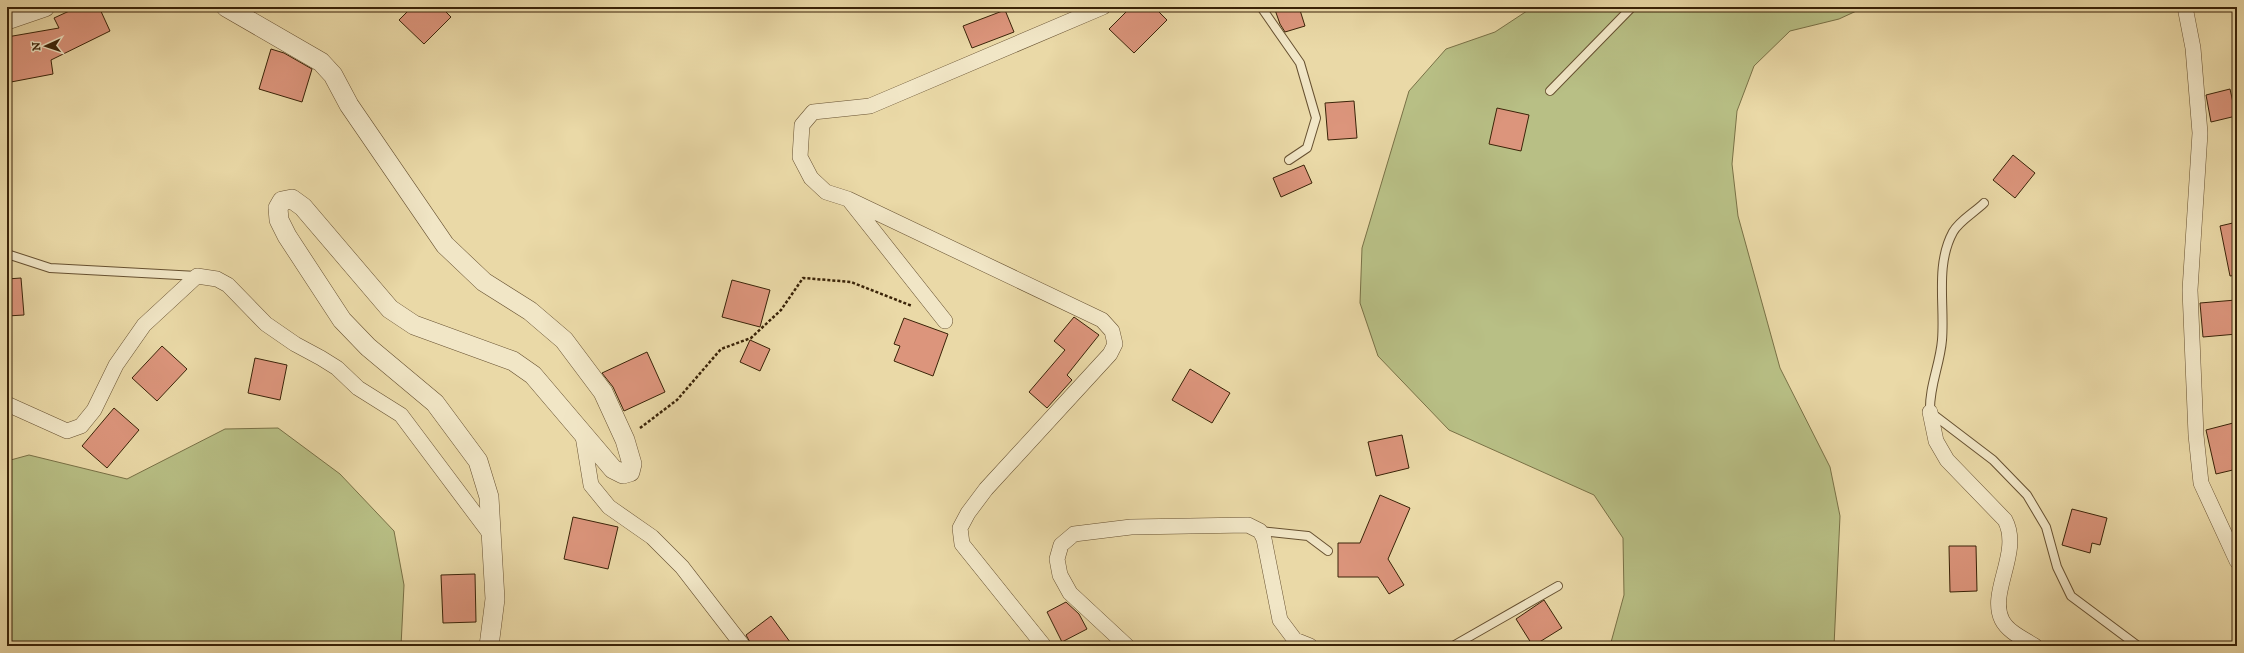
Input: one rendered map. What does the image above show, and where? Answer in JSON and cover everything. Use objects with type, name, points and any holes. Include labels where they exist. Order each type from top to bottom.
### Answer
[{"type":"street","points":[[7,20],[44,7]]},
{"type":"street","points":[[226,7],[321,62],[333,75],[349,105],[446,245],[484,282],[530,311],[564,340],[604,392],[625,440],[632,464],[630,472],[623,474],[613,469],[583,436],[545,386],[533,374],[513,360],[414,325],[390,309],[303,207],[292,199],[282,201],[278,208],[279,220],[287,236],[342,320],[368,348],[435,403],[478,461],[489,497],[495,599],[489,646]]},
{"type":"street","points":[[1044,646],[962,544],[960,528],[968,512],[986,489],[1110,354],[1115,344],[1112,330],[1102,320],[848,199],[826,192],[811,178],[800,157],[802,125],[813,112],[870,106],[1103,7]]},
{"type":"street","points":[[2185,7],[2194,48],[2200,133],[2190,290],[2196,435],[2201,483],[2237,561]]},
{"type":"street","points":[[848,199],[945,321]]},
{"type":"street","points":[[7,404],[67,431],[81,426],[94,410],[116,365],[144,325],[197,276],[217,279],[228,285],[266,324],[295,344],[326,361],[358,388],[401,415],[491,535]]},
{"type":"street","points":[[1930,412],[1936,441],[1947,460],[2005,520],[2010,529],[2011,542],[1999,600],[2001,619],[2011,631],[2035,646]]},
{"type":"street","points":[[583,436],[591,484],[609,507],[652,537],[682,566],[743,646]]},
{"type":"street","points":[[1127,646],[1070,593],[1060,575],[1056,559],[1061,545],[1074,534],[1131,527],[1248,525],[1260,531],[1264,539],[1280,620],[1295,640],[1310,646]]},
{"type":"lane","points":[[1261,7],[1300,63],[1316,118],[1307,148],[1290,160]]},
{"type":"lane","points":[[1550,91],[1632,7]]},
{"type":"lane","points":[[1984,203],[1954,231],[1945,254],[1940,293],[1942,341],[1929,395],[1930,412],[1993,460],[2027,495],[2046,528],[2057,567],[2071,596],[2138,646]]},
{"type":"lane","points":[[7,254],[50,268],[197,276]]},
{"type":"lane","points":[[1260,531],[1308,536],[1328,551]]},
{"type":"lane","points":[[1453,646],[1558,586]]},
{"type":"path","points":[[625,440],[677,400],[721,349],[751,338],[781,310],[803,278],[851,282],[919,309]]},
{"type":"green space","points":[[1533,7],[1865,7],[1839,19],[1790,31],[1754,66],[1737,111],[1732,164],[1738,216],[1780,368],[1830,467],[1840,516],[1834,646],[1610,646],[1624,595],[1623,538],[1594,495],[1449,430],[1378,356],[1360,303],[1362,248],[1409,91],[1446,49],[1495,32]]},
{"type":"green space","points":[[278,428],[340,474],[394,531],[404,585],[401,646],[7,646],[7,461],[29,455],[127,479],[225,429]]},
{"type":"building","points":[[78,7],[99,7],[110,31],[51,60],[53,74],[11,82],[7,60],[7,37],[59,28],[54,18]]},
{"type":"building","points":[[412,7],[441,7],[451,17],[424,44],[399,20]]},
{"type":"building","points":[[1131,7],[1154,7],[1167,20],[1134,53],[1109,29]]},
{"type":"building","points":[[1274,7],[1299,7],[1305,26],[1285,32],[1280,24]]},
{"type":"building","points":[[1005,10],[1014,32],[972,48],[963,26]]},
{"type":"building","points":[[271,49],[284,53],[312,69],[302,102],[259,89]]},
{"type":"building","points":[[2230,89],[2236,116],[2211,122],[2206,95]]},
{"type":"building","points":[[1354,101],[1357,138],[1328,140],[1325,103]]},
{"type":"building","points":[[1497,108],[1529,115],[1521,151],[1489,144]]},
{"type":"building","points":[[2013,155],[2035,173],[2015,198],[1993,180]]},
{"type":"building","points":[[1304,165],[1312,183],[1281,197],[1273,178]]},
{"type":"building","points":[[2237,222],[2237,275],[2230,276],[2220,226]]},
{"type":"building","points":[[21,278],[24,315],[7,316],[7,279]]},
{"type":"building","points":[[732,280],[770,290],[760,327],[722,317]]},
{"type":"building","points":[[2236,300],[2237,334],[2203,337],[2200,303]]},
{"type":"building","points":[[1074,317],[1099,335],[1067,375],[1072,380],[1047,408],[1029,392],[1065,350],[1054,341]]},
{"type":"building","points":[[904,318],[948,334],[933,376],[894,361],[900,346],[894,344]]},
{"type":"building","points":[[750,340],[770,349],[760,371],[740,362]]},
{"type":"building","points":[[162,346],[187,369],[157,401],[132,378]]},
{"type":"building","points":[[647,352],[665,392],[624,411],[613,387],[602,373]]},
{"type":"building","points":[[255,358],[287,365],[280,400],[248,393]]},
{"type":"building","points":[[1190,369],[1230,393],[1212,423],[1172,400]]},
{"type":"building","points":[[114,408],[139,430],[107,468],[82,446]]},
{"type":"building","points":[[2237,422],[2237,469],[2216,474],[2206,430]]},
{"type":"building","points":[[1402,435],[1409,468],[1376,476],[1368,442]]},
{"type":"building","points":[[1380,495],[1410,508],[1388,559],[1404,585],[1389,594],[1378,577],[1338,577],[1338,543],[1360,543]]},
{"type":"building","points":[[2072,509],[2107,518],[2100,545],[2092,543],[2090,553],[2062,545]]},
{"type":"building","points":[[573,517],[618,527],[608,569],[564,559]]},
{"type":"building","points":[[1949,546],[1976,546],[1977,591],[1950,592]]},
{"type":"building","points":[[475,574],[476,622],[443,623],[441,575]]},
{"type":"building","points":[[1544,600],[1562,628],[1533,646],[1516,619]]},
{"type":"building","points":[[1066,602],[1079,614],[1087,629],[1062,642],[1047,612]]},
{"type":"building","points":[[771,616],[793,646],[752,646],[746,635]]}]
